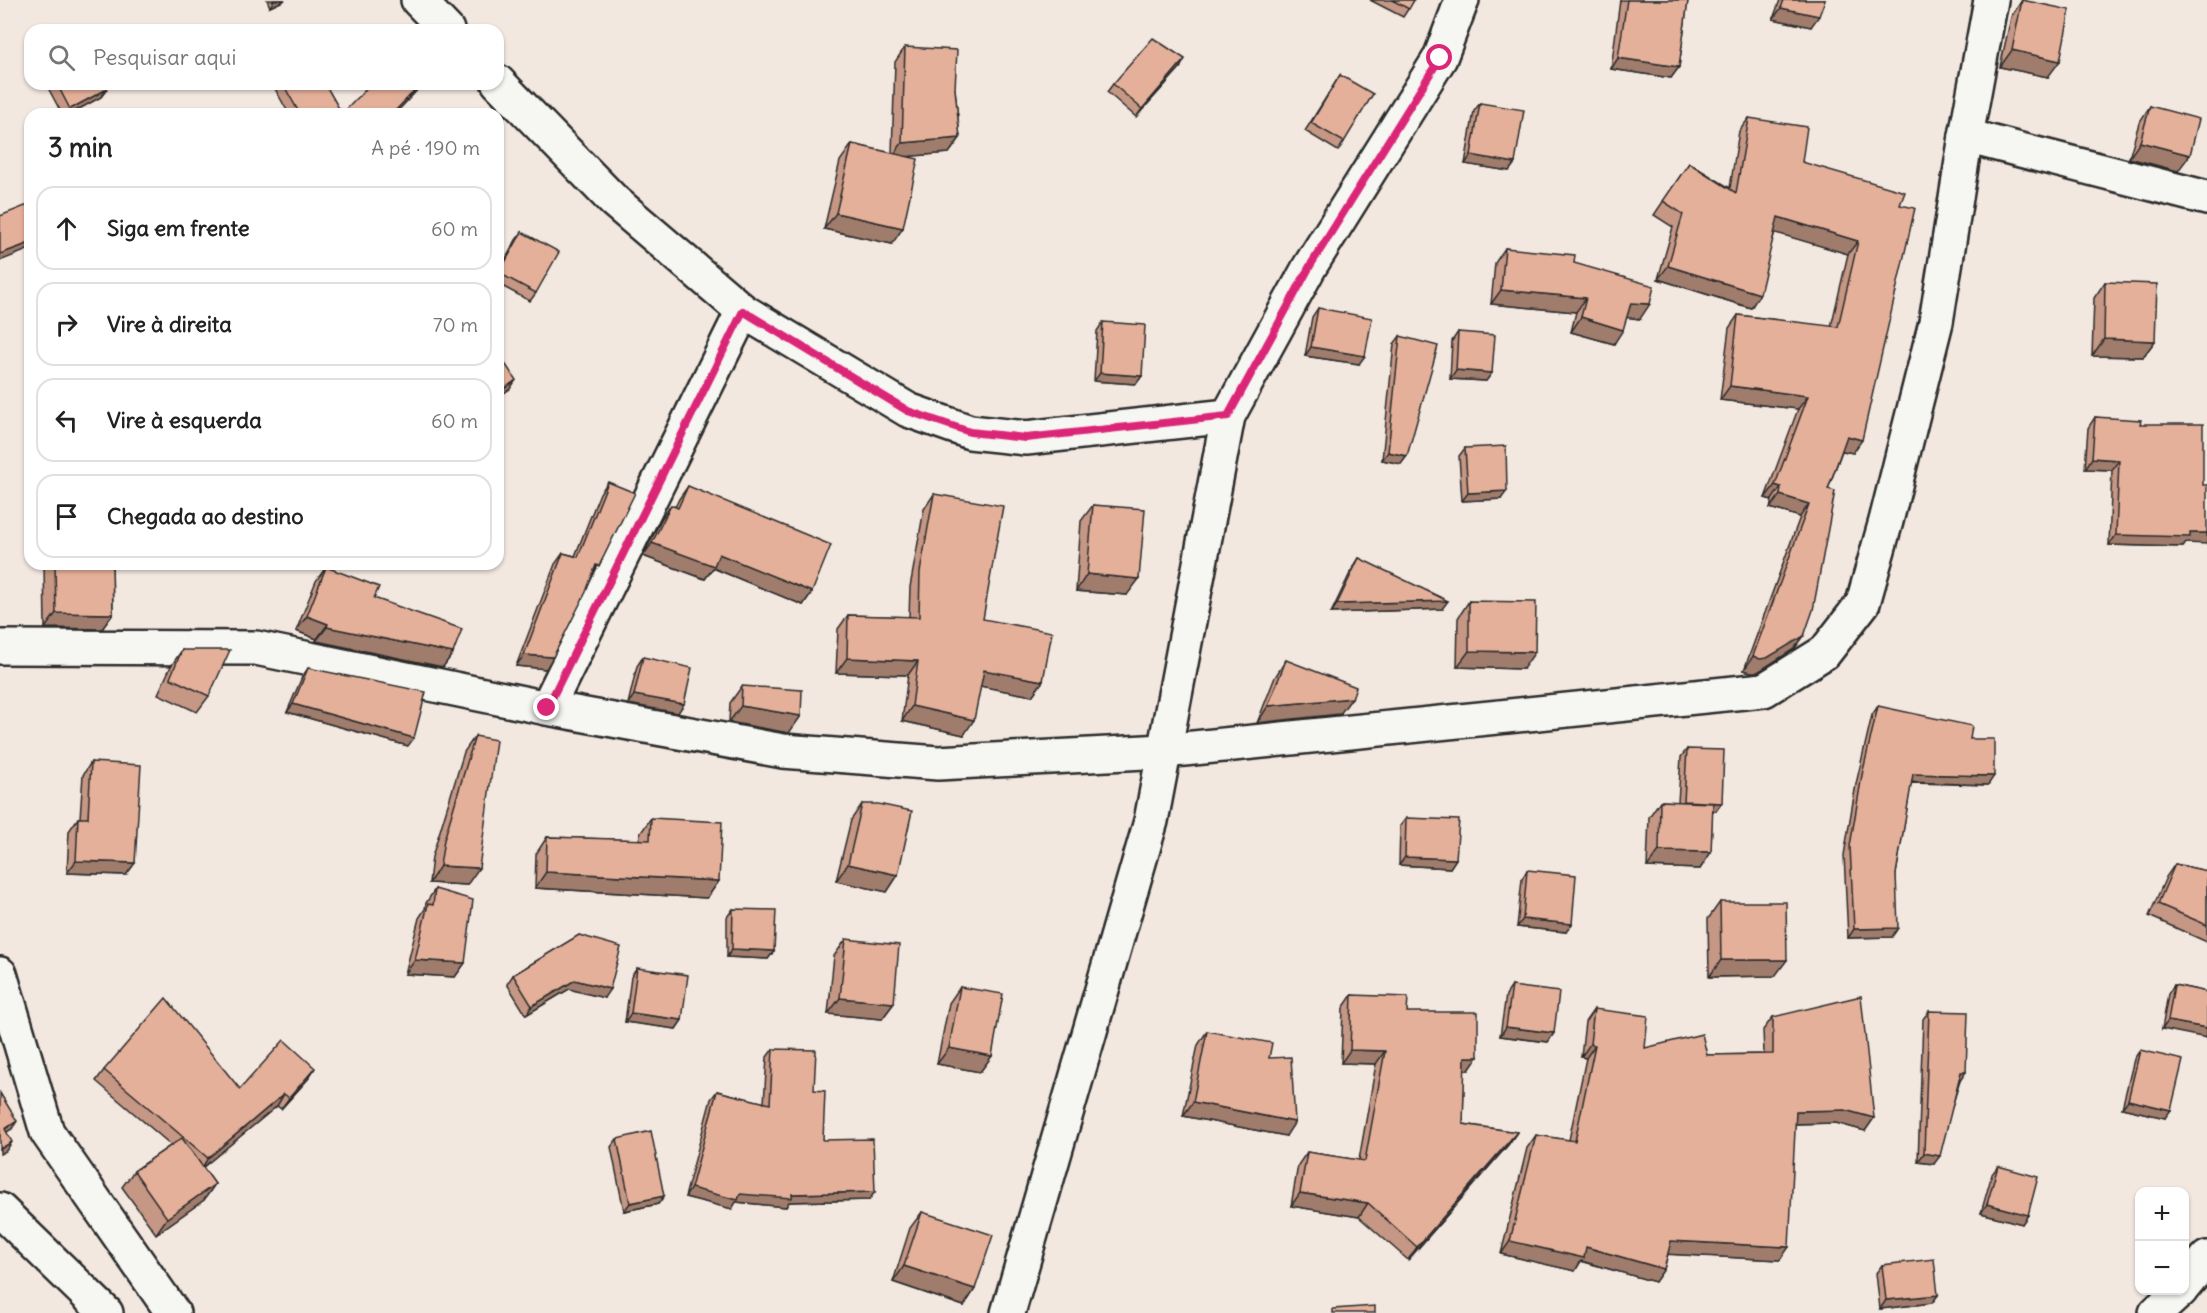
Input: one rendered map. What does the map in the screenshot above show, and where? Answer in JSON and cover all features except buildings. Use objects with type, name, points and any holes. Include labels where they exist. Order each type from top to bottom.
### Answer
[{"type":"street","points":[[418,0],[441,24]]},
{"type":"street","points":[[1008,1313],[1151,820],[1228,416],[1310,266],[1440,58],[1462,0]]},
{"type":"street","points":[[0,647],[256,648],[547,708],[783,751],[938,763],[1164,751],[1764,690],[1825,652],[1863,603],[1887,521],[1936,321],[1991,0]]},
{"type":"street","points":[[504,88],[614,201],[743,311],[908,411],[970,432],[1026,438],[1228,416]]},
{"type":"street","points":[[1966,136],[2207,198]]},
{"type":"street","points":[[547,708],[743,311]]},
{"type":"street","points":[[0,974],[47,1132],[173,1313]]},
{"type":"street","points":[[0,1210],[106,1313]]},
{"type":"street","points":[[2189,1280],[2207,1258]]},
{"type":"street","points":[[2156,1313],[2176,1295]]},
{"type":"route","points":[[547,708],[743,311],[908,411],[970,432],[1026,438],[1228,416],[1310,266],[1440,58]]}]
